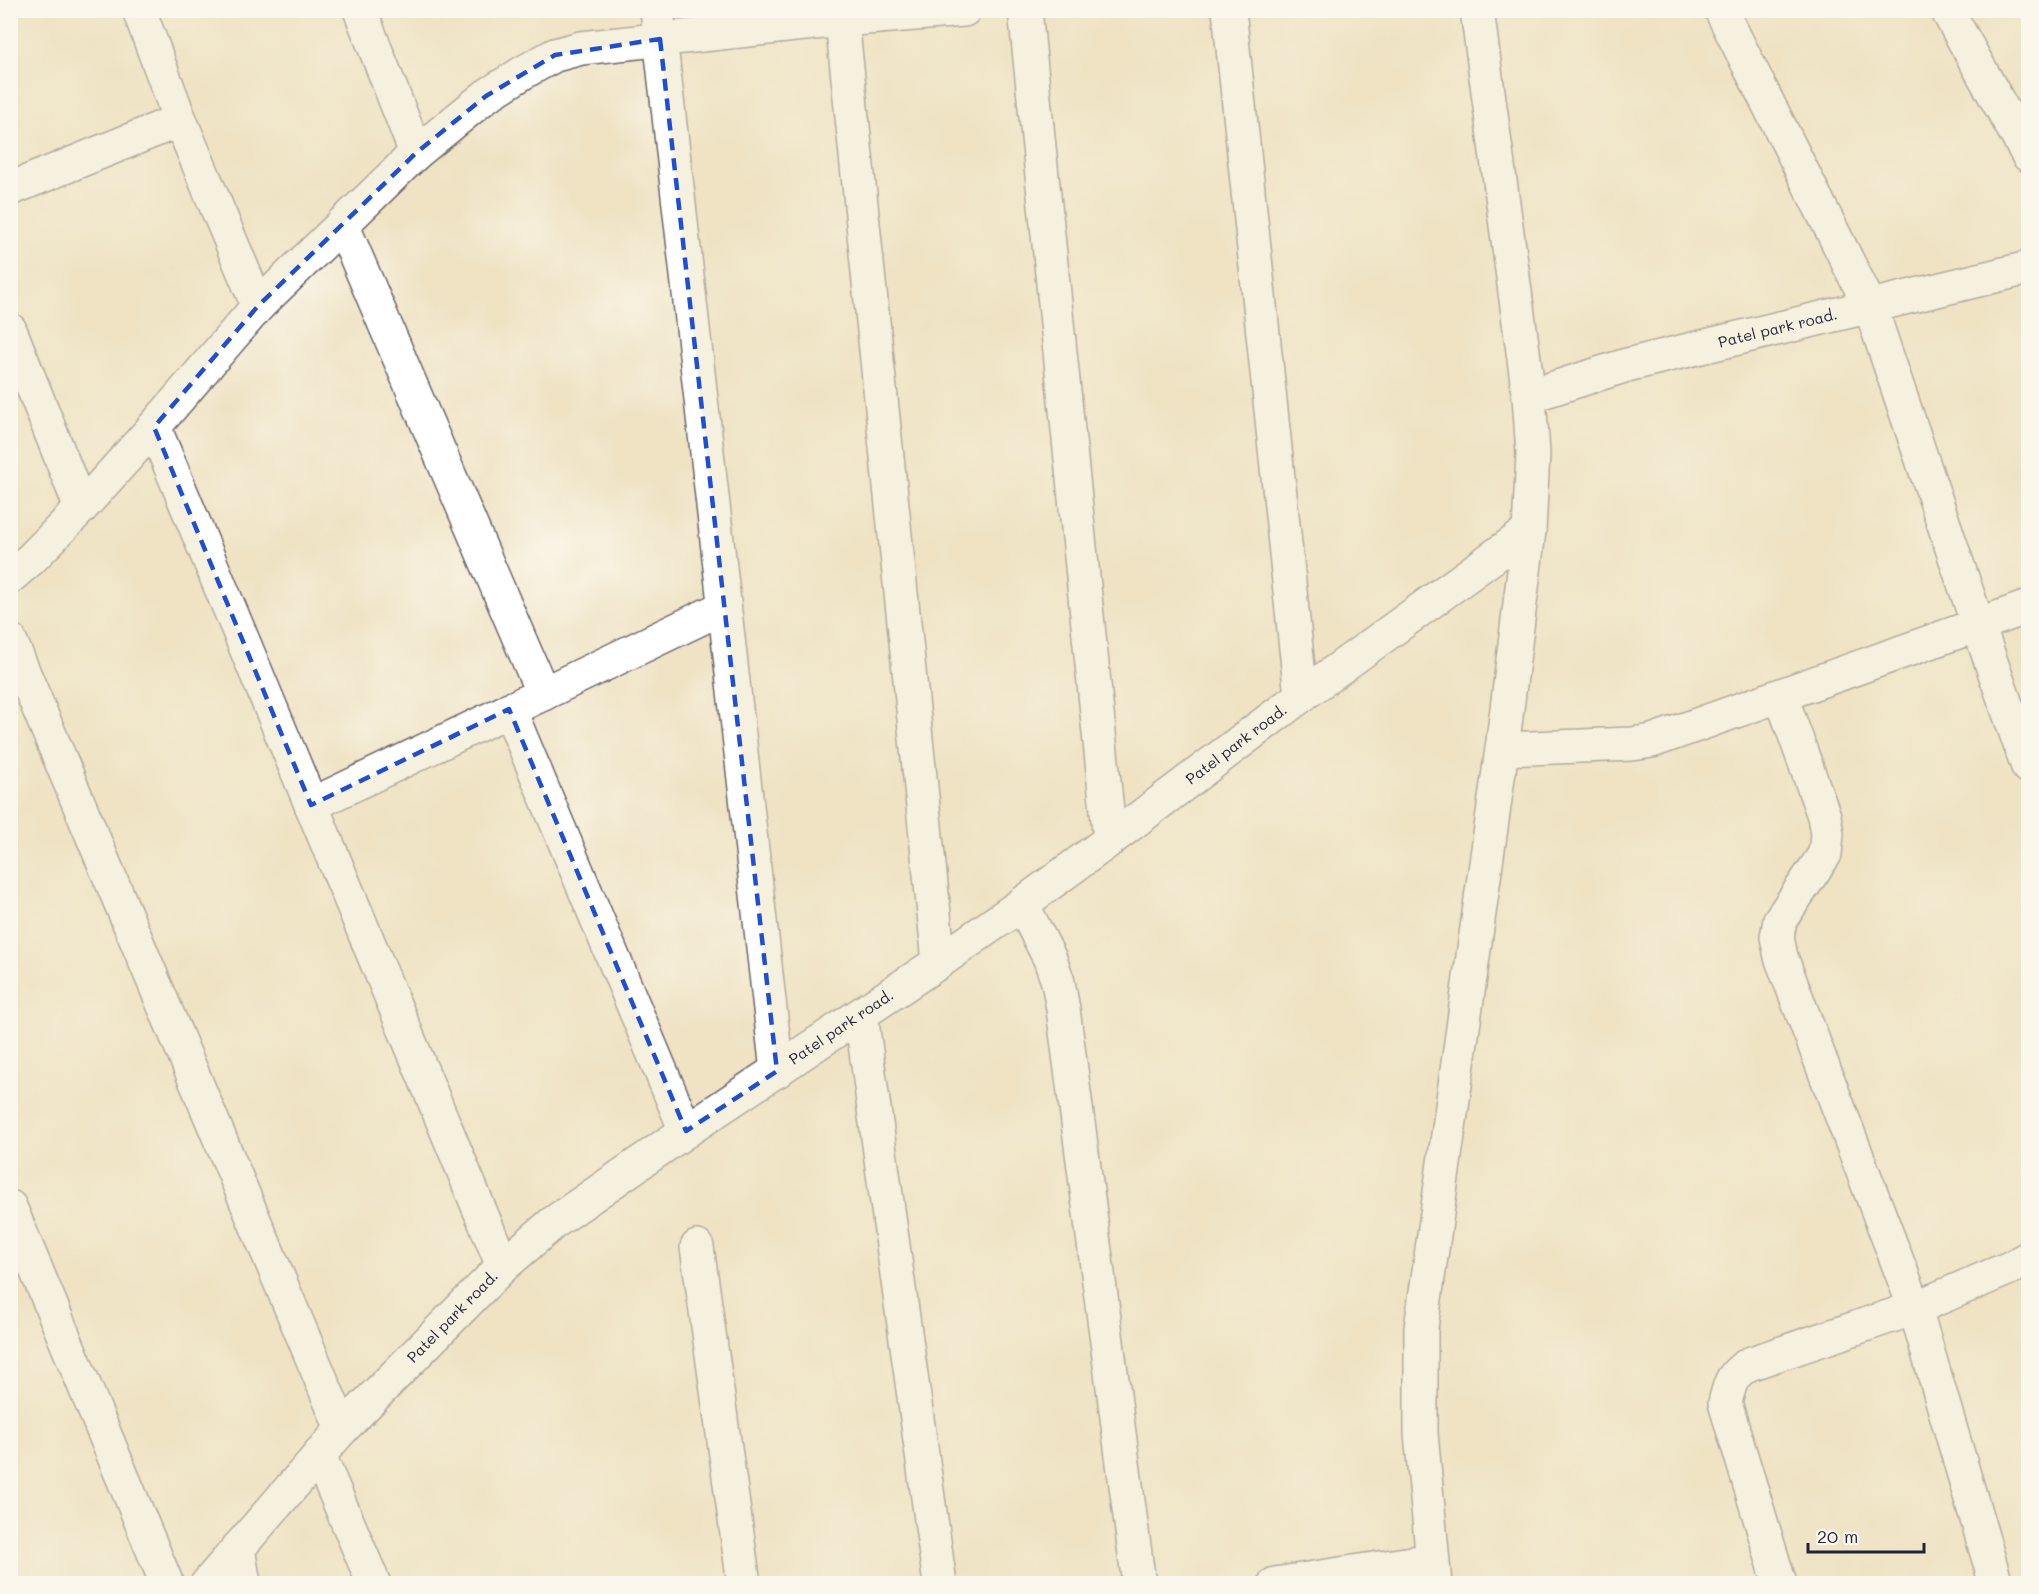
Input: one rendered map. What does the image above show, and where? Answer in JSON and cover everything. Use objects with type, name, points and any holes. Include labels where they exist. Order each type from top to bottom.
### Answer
[{"type":"street","points":[[139,10],[180,120],[258,306]]},
{"type":"street","points":[[360,10],[416,153]]},
{"type":"street","points":[[10,577],[31,560],[81,508],[258,306],[416,153],[486,96],[524,72],[555,55],[658,25],[964,10]]},
{"type":"street","points":[[1025,10],[1110,840]]},
{"type":"street","points":[[1229,10],[1301,696]]},
{"type":"street","points":[[1275,1584],[1433,1572],[1421,1432],[1421,1328],[1502,749],[1529,531],[1533,454],[1529,396],[1477,10]]},
{"type":"street","points":[[1721,10],[1870,306],[2028,766]]},
{"type":"street","points":[[1947,10],[2028,155]]},
{"type":"street","points":[[841,15],[939,962]]},
{"type":"street","points":[[658,25],[777,1071]]},
{"type":"street","points":[[10,189],[180,120]]},
{"type":"street","points":[[342,224],[543,694]]},
{"type":"street","name":"Patel park road.","points":[[1529,396],[1627,365],[2028,268]]},
{"type":"street","points":[[10,330],[81,508]]},
{"type":"street","points":[[154,427],[503,1266]]},
{"type":"street","name":"Patel park road.","points":[[207,1584],[342,1429],[503,1266],[553,1223],[1022,904],[1301,696],[1529,531]]},
{"type":"street","points":[[311,805],[724,607]]},
{"type":"street","points":[[1502,749],[1632,744],[1652,741],[2028,607]]},
{"type":"street","points":[[10,640],[342,1429]]},
{"type":"street","points":[[1781,696],[1824,816],[1827,834],[1825,854],[1780,921],[1777,938],[1781,957],[1915,1308],[1996,1584]]},
{"type":"street","points":[[509,709],[686,1131]]},
{"type":"street","points":[[1022,904],[1050,959],[1058,982],[1063,1009],[1139,1584]]},
{"type":"street","points":[[861,1015],[940,1584]]},
{"type":"street","points":[[10,1207],[167,1584]]},
{"type":"street","points":[[697,1247],[744,1584]]},
{"type":"street","points":[[1780,1584],[1725,1403],[1730,1382],[1737,1371],[1749,1364],[1915,1308],[2028,1258]]},
{"type":"street","points":[[319,1455],[374,1584]]},
{"type":"street","points":[[238,1548],[244,1584]]},
{"type":"highlighted area","points":[[660,39],[777,1071],[686,1131],[509,709],[311,805],[154,427],[258,306],[416,153],[486,96],[555,55]]}]
